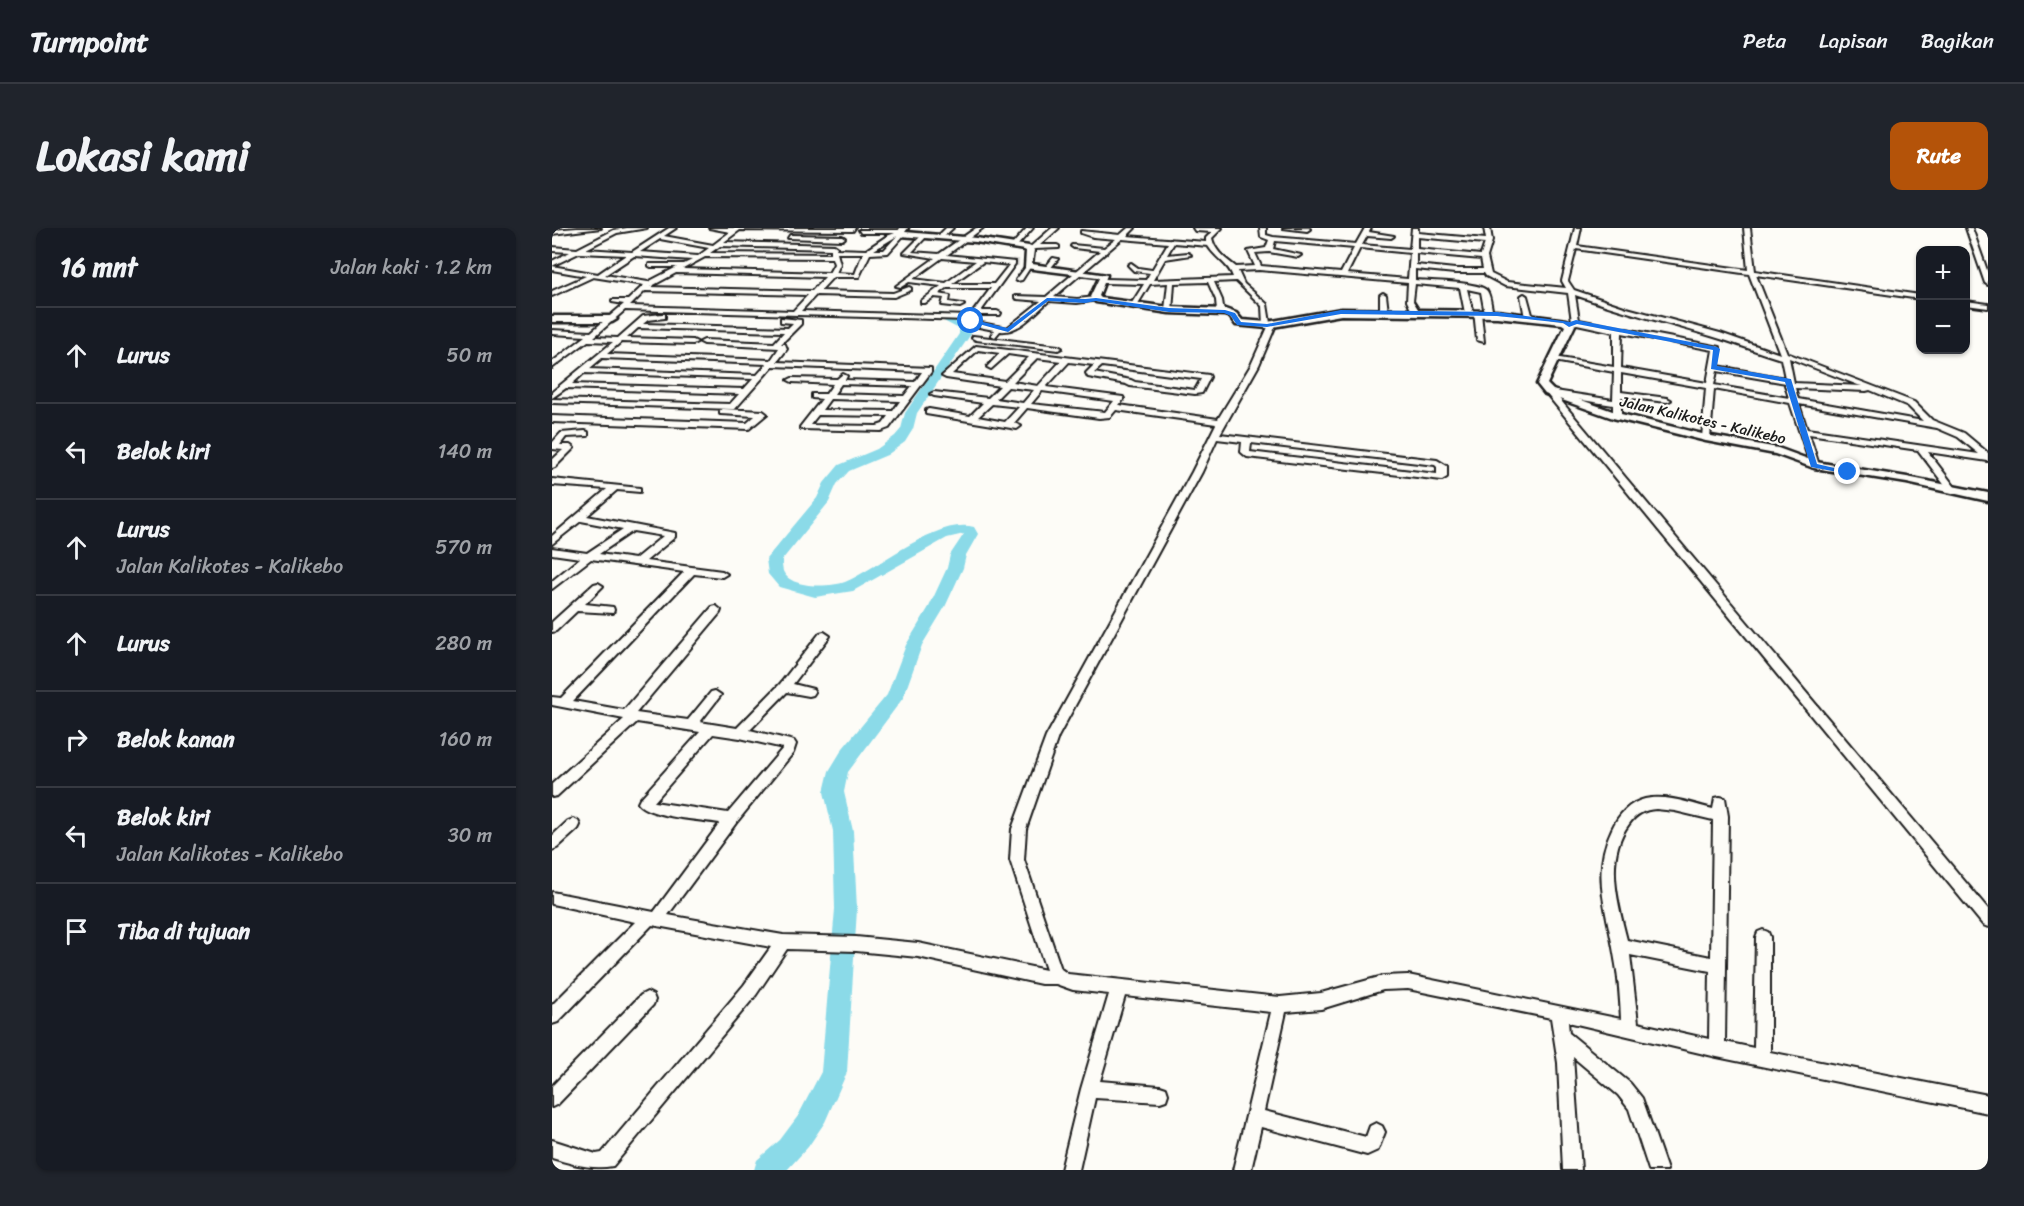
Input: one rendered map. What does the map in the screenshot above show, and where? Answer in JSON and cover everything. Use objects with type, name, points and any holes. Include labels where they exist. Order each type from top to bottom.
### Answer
[{"type":"street","points":[[591,230],[598,228]]},
{"type":"street","points":[[553,230],[619,231],[644,228]]},
{"type":"street","points":[[552,294],[596,275],[634,254],[673,228]]},
{"type":"street","points":[[712,228],[735,231],[793,228],[856,229],[902,232],[914,236],[923,232],[940,237],[964,238],[1032,249],[1057,247]]},
{"type":"street","points":[[763,255],[793,228]]},
{"type":"street","points":[[940,237],[950,228]]},
{"type":"street","points":[[552,266],[646,286],[709,291],[814,294],[903,291],[907,280],[980,228]]},
{"type":"street","points":[[1014,246],[1030,228]]},
{"type":"street","points":[[1019,280],[1028,266],[1032,249],[1054,228]]},
{"type":"street","points":[[1089,228],[1082,233],[1122,237],[1162,236],[1173,240],[1209,244]]},
{"type":"street","points":[[923,232],[907,253],[1013,263],[974,315],[972,323],[996,332],[1011,329],[1132,228]]},
{"type":"street","points":[[1263,228],[1263,236],[1272,239],[1484,257]]},
{"type":"street","points":[[1286,228],[1307,228],[1298,255],[1297,271]]},
{"type":"street","points":[[1440,254],[1453,228]]},
{"type":"street","points":[[1487,228],[1489,241],[1484,257],[1486,271],[1491,278],[1500,283],[1571,291],[1624,310],[1717,334],[1784,356],[1913,405],[1926,420],[1961,435],[1988,458]]},
{"type":"street","points":[[1578,228],[1565,281],[1571,291],[1573,323],[1542,384],[1551,392],[1988,920]]},
{"type":"street","points":[[1747,228],[1752,274],[1784,356],[1789,383],[1814,465]]},
{"type":"street","points":[[1970,228],[1988,283]]},
{"type":"street","points":[[795,313],[832,275],[837,267],[834,251],[842,238],[856,229]]},
{"type":"street","points":[[1195,229],[1218,229]]},
{"type":"street","points":[[1218,229],[1209,238],[1209,244],[1234,269],[1236,279],[1265,305],[1269,325],[1268,338],[1052,737],[1019,829],[1016,843],[1017,860],[1052,970],[1059,977],[1073,983],[1280,1005],[1321,1000],[1395,981],[1558,1012],[1716,1049],[1988,1104]]},
{"type":"street","points":[[552,266],[619,231]]},
{"type":"street","points":[[735,231],[751,237]]},
{"type":"street","points":[[552,366],[612,319],[646,286],[686,266],[735,231]]},
{"type":"street","points":[[1343,275],[1367,231],[1391,236]]},
{"type":"street","points":[[1416,312],[1410,301],[1415,231],[1489,241]]},
{"type":"street","points":[[658,237],[716,246],[775,245],[867,252],[889,251],[902,232]]},
{"type":"street","points":[[674,271],[728,275],[858,275],[867,252],[889,237],[902,232]]},
{"type":"street","points":[[784,237],[842,238]]},
{"type":"street","points":[[1269,250],[1272,239]]},
{"type":"street","points":[[1134,306],[1173,240]]},
{"type":"street","points":[[1090,241],[1113,244]]},
{"type":"street","points":[[1074,246],[1106,250]]},
{"type":"street","points":[[1574,247],[1916,296]]},
{"type":"street","points":[[552,249],[702,256],[834,251]]},
{"type":"street","points":[[1259,268],[1251,251],[1269,250],[1298,255]]},
{"type":"street","points":[[666,255],[651,265],[686,266]]},
{"type":"street","points":[[743,261],[749,255]]},
{"type":"street","points":[[1164,257],[1188,255]]},
{"type":"street","points":[[1449,271],[1452,255]]},
{"type":"street","points":[[1097,258],[1109,259]]},
{"type":"street","points":[[1047,268],[1055,259]]},
{"type":"street","points":[[923,302],[982,260]]},
{"type":"street","points":[[1131,265],[1136,270],[1155,272]]},
{"type":"street","points":[[1028,266],[1082,272],[1102,276],[1104,281]]},
{"type":"street","points":[[701,297],[736,267]]},
{"type":"street","points":[[1412,267],[1449,271],[1486,271]]},
{"type":"street","points":[[1234,269],[1259,268],[1463,285],[1484,291],[1488,314]]},
{"type":"street","points":[[1104,281],[1171,282],[1236,279]]},
{"type":"street","points":[[907,280],[964,287],[979,284],[995,286]]},
{"type":"street","points":[[1210,280],[1221,311]]},
{"type":"street","points":[[1096,299],[1094,295],[1104,281]]},
{"type":"street","points":[[1169,310],[1171,282]]},
{"type":"street","points":[[1463,285],[1481,340]]},
{"type":"street","points":[[934,295],[948,297],[944,304],[960,305]]},
{"type":"street","points":[[1383,295],[1384,312]]},
{"type":"street","points":[[1524,296],[1529,318]]},
{"type":"street","points":[[1017,297],[1085,301],[1096,299],[1169,310],[1221,311],[1233,315],[1239,323],[1269,325],[1335,312],[1488,314],[1573,323],[1717,349]]},
{"type":"street","points":[[614,301],[630,302]]},
{"type":"street","points":[[686,309],[694,303]]},
{"type":"street","points":[[1970,304],[1988,306]]},
{"type":"street","points":[[1038,306],[1057,308]]},
{"type":"street","points":[[622,309],[997,314]]},
{"type":"street","points":[[552,396],[598,356],[646,318],[653,316],[798,321],[776,345]]},
{"type":"street","points":[[629,404],[724,318]]},
{"type":"street","points":[[552,319],[612,319]]},
{"type":"street","points":[[636,326],[789,330]]},
{"type":"street","points":[[1617,417],[1618,331]]},
{"type":"street","points":[[552,332],[619,340],[776,345],[782,346],[783,349],[732,407],[552,401]]},
{"type":"street","points":[[1706,438],[1717,334]]},
{"type":"street","points":[[976,338],[1067,359],[1100,363],[1141,368],[1206,377],[1199,391],[1195,392],[1091,375],[1100,363]]},
{"type":"street","points":[[966,347],[1033,352],[1058,348]]},
{"type":"street","points":[[976,348],[943,379],[1006,383],[1120,399]]},
{"type":"street","points":[[991,367],[1006,351]]},
{"type":"street","points":[[972,419],[1033,352]]},
{"type":"street","points":[[598,356],[849,368],[927,369],[907,399],[881,429],[804,427],[849,368]]},
{"type":"street","points":[[1554,358],[1938,426]]},
{"type":"street","points":[[929,412],[1012,425],[1025,405],[1067,359]]},
{"type":"street","points":[[934,394],[1102,416],[1107,415],[1114,407],[1141,368]]},
{"type":"street","points":[[1713,368],[1789,383],[1874,389]]},
{"type":"street","points":[[580,371],[757,377]]},
{"type":"street","points":[[792,380],[918,384]]},
{"type":"street","points":[[564,386],[746,392]]},
{"type":"street","points":[[1551,392],[1667,400]]},
{"type":"street","name":"Jalan Kalikotes - Kalikebo","points":[[1551,392],[1617,417],[1706,438],[1778,451],[1814,465],[1988,497]]},
{"type":"street","points":[[815,396],[907,399]]},
{"type":"street","points":[[552,407],[763,413],[749,426],[552,419]]},
{"type":"street","points":[[1114,407],[1221,422]]},
{"type":"street","points":[[815,412],[895,414]]},
{"type":"street","points":[[552,465],[599,420]]},
{"type":"street","points":[[1803,431],[1988,458]]},
{"type":"street","points":[[570,448],[552,447],[566,434],[585,434]]},
{"type":"street","points":[[1214,436],[1437,463],[1442,466],[1442,477],[1247,454],[1245,452],[1247,440]]},
{"type":"street","points":[[1921,449],[1952,489]]},
{"type":"street","points":[[1337,466],[1341,453]]},
{"type":"street","points":[[552,482],[637,490]]},
{"type":"street","points":[[552,542],[615,487]]},
{"type":"street","points":[[582,518],[671,535],[638,562]]},
{"type":"street","points":[[552,586],[589,556],[632,527]]},
{"type":"street","points":[[552,551],[722,574]]},
{"type":"street","points":[[558,702],[692,570]]},
{"type":"street","points":[[552,628],[598,586]]},
{"type":"street","points":[[574,607],[609,610]]},
{"type":"street","points":[[552,792],[631,716],[716,610]]},
{"type":"street","points":[[740,733],[784,687],[824,636]]},
{"type":"street","points":[[784,687],[809,692]]},
{"type":"street","points":[[690,726],[715,695]]},
{"type":"street","points":[[552,1016],[653,918],[790,747],[789,743],[740,733],[558,702]]},
{"type":"street","points":[[710,729],[645,803],[652,807],[731,819]]},
{"type":"street","points":[[1630,1028],[1624,967],[1607,874],[1607,858],[1611,841],[1623,821],[1639,806],[1650,803],[1720,809],[1716,1049]]},
{"type":"street","points":[[552,844],[573,825]]},
{"type":"street","points":[[555,902],[783,942],[892,946],[1041,977],[1059,977]]},
{"type":"street","points":[[1762,1058],[1763,937]]},
{"type":"street","points":[[552,1149],[596,1163],[607,1160],[750,990],[783,942]]},
{"type":"street","points":[[1620,945],[1717,965]]},
{"type":"street","points":[[1069,1170],[1089,1089],[1119,988]]},
{"type":"street","points":[[552,1098],[647,999]]},
{"type":"street","points":[[1242,1170],[1280,1005]]},
{"type":"street","points":[[1558,1012],[1566,1063],[1572,1170]]},
{"type":"street","points":[[1563,1038],[1624,1089],[1636,1104],[1658,1170]]},
{"type":"street","points":[[1089,1089],[1160,1094]]},
{"type":"street","points":[[1255,1116],[1367,1146],[1372,1144],[1376,1132]]},
{"type":"waterway","points":[[767,1170],[779,1160],[808,1126],[823,1099],[834,1072],[846,909],[843,831],[834,792],[839,771],[850,753],[894,698],[914,645],[937,607],[955,568],[958,555],[971,534],[969,530],[963,529],[942,535],[847,587],[815,592],[785,583],[776,574],[774,559],[824,499],[831,483],[844,468],[882,452],[900,439],[907,429],[911,413],[965,334],[964,327],[942,316]]},
{"type":"tunnel","points":[[1012,262],[1027,263]]},
{"type":"route","points":[[971,321],[1000,330],[1008,330],[1047,300],[1096,299],[1169,310],[1225,312],[1233,315],[1239,323],[1245,324],[1272,325],[1341,312],[1497,314],[1564,322],[1569,325],[1576,322],[1717,349],[1713,368],[1788,381],[1814,465],[1848,472]]}]
